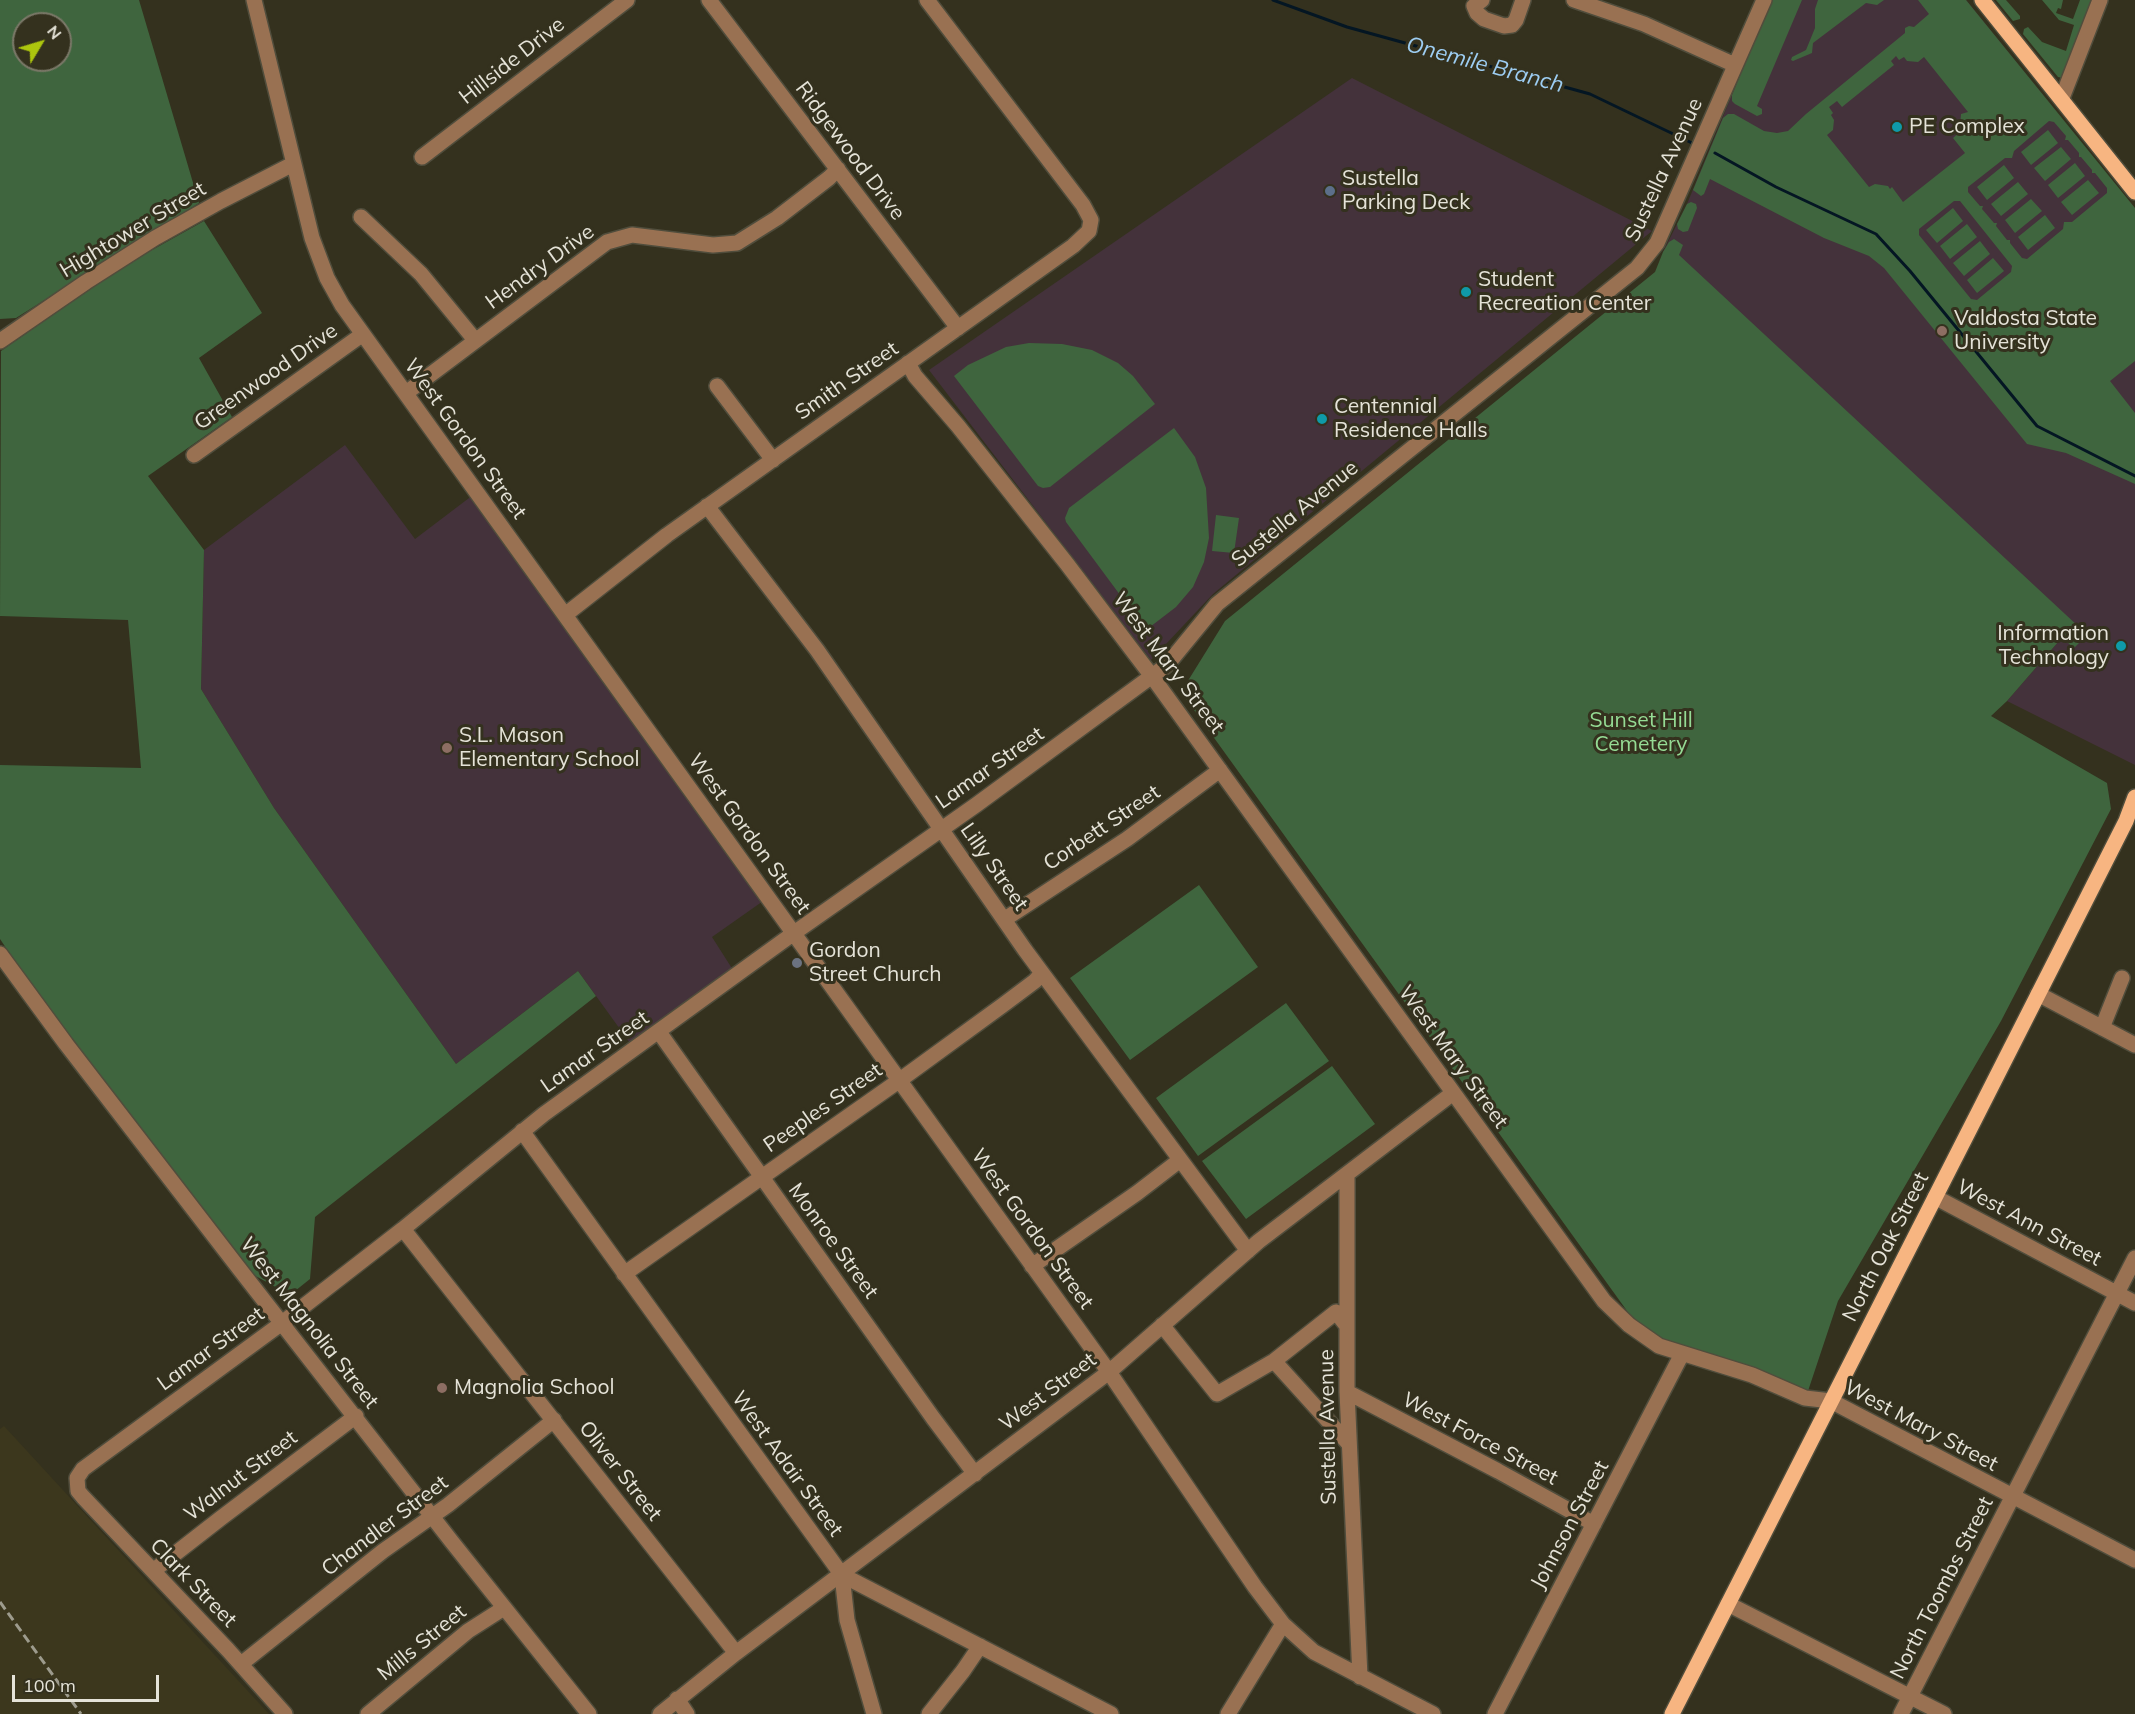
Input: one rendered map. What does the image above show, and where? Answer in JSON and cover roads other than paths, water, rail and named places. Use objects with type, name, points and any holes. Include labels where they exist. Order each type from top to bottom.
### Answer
[{"type":"main road","points":[[1982,0],[2135,192]]},
{"type":"main road","name":"North Oak Street","points":[[1672,1714],[2126,821],[2135,797]]},
{"type":"street","name":"West Gordon Street","points":[[254,0],[312,238],[327,278],[342,305],[1109,1372],[1248,1577],[1283,1624],[1314,1652],[1432,1714]]},
{"type":"street","name":"Hillside Drive","points":[[422,157],[627,0]]},
{"type":"street","name":"Ridgewood Drive","points":[[709,0],[958,327]]},
{"type":"street","name":"Smith Street","points":[[565,615],[657,542],[1073,246],[1089,231],[1091,220],[1087,211],[927,0]]},
{"type":"street","points":[[1482,0],[1474,6],[1478,13],[1484,19],[1504,26],[1512,25],[1516,20],[1523,0]]},
{"type":"street","points":[[1574,0],[1644,24],[1735,65]]},
{"type":"street","points":[[2062,98],[2100,0]]},
{"type":"street","name":"Sustella Avenue","points":[[1151,675],[1167,665],[1217,604],[1260,567],[1643,262],[1658,243],[1735,65],[1758,3]]},
{"type":"street","name":"Hightower Street","points":[[0,341],[155,238],[293,164]]},
{"type":"street","name":"Hendry Drive","points":[[406,393],[607,242],[632,236],[712,245],[737,243],[777,218],[838,169]]},
{"type":"street","points":[[361,217],[421,274],[475,340]]},
{"type":"street","name":"Greenwood Drive","points":[[194,455],[363,334]]},
{"type":"street","name":"West Mary Street","points":[[908,363],[915,376],[958,426],[1067,564],[1151,675],[1604,1301],[1629,1325],[1659,1346],[1752,1375],[1805,1398],[1831,1401],[2135,1560]]},
{"type":"street","points":[[717,386],[772,460]]},
{"type":"street","name":"Lilly Street","points":[[707,506],[818,650],[1042,973],[1248,1251]]},
{"type":"street","name":"Lamar Street","points":[[77,1478],[83,1469],[282,1323],[403,1229],[522,1131],[794,933],[1082,729],[1151,675]]},
{"type":"street","name":"Corbett Street","points":[[1005,919],[1127,839],[1220,770]]},
{"type":"street","name":"West Magnolia Street","points":[[0,954],[66,1044],[282,1323],[589,1714]]},
{"type":"street","name":"Peeples Street","points":[[624,1274],[900,1080],[1035,981],[1042,973]]},
{"type":"street","points":[[2102,1028],[2122,978]]},
{"type":"street","points":[[2038,994],[2135,1045]]},
{"type":"street","name":"Monroe Street","points":[[659,1032],[761,1178],[975,1474]]},
{"type":"street","name":"West Street","points":[[660,1714],[736,1653],[1109,1372],[1300,1208],[1347,1175],[1453,1093]]},
{"type":"street","name":"West Adair Street","points":[[522,1131],[842,1575],[1110,1714]]},
{"type":"street","points":[[1032,1266],[1180,1160]]},
{"type":"street","name":"Sustella Avenue","points":[[1347,1175],[1347,1392],[1350,1502],[1360,1677]]},
{"type":"street","name":"West Ann Street","points":[[1935,1197],[2135,1303]]},
{"type":"street","name":"Oliver Street","points":[[403,1229],[736,1653]]},
{"type":"street","name":"North Toombs Street","points":[[1901,1714],[2135,1258]]},
{"type":"street","points":[[1162,1325],[1217,1394],[1274,1361],[1336,1312],[1347,1326]]},
{"type":"street","name":"Johnson Street","points":[[1495,1714],[1682,1354]]},
{"type":"street","points":[[1274,1361],[1349,1444]]},
{"type":"street","name":"West Force Street","points":[[1347,1392],[1594,1524]]},
{"type":"street","name":"Walnut Street","points":[[153,1571],[356,1416]]},
{"type":"street","name":"Chandler Street","points":[[241,1664],[383,1551],[433,1515],[554,1420]]},
{"type":"street","name":"Clark Street","points":[[77,1478],[78,1491],[83,1497],[241,1664],[285,1714]]},
{"type":"street","points":[[842,1575],[847,1620],[874,1714]]},
{"type":"street","points":[[1728,1604],[1944,1714]]},
{"type":"street","name":"Mills Street","points":[[378,1712],[468,1631],[504,1608]]},
{"type":"street","points":[[1228,1714],[1283,1624]]},
{"type":"street","points":[[929,1714],[980,1646]]},
{"type":"street","points":[[677,1699],[687,1714]]},
{"type":"waterway","name":"Onemile Branch","points":[[1273,0],[1347,27],[1590,94],[1692,143]]},
{"type":"waterway","name":"Onemile Branch","points":[[1715,153],[1776,187],[1876,234],[1910,271],[2037,426],[2135,476]]},
{"type":"railway","points":[[0,1602],[81,1714]]},
{"type":"place","name":"PE Complex","points":[[1897,127]]},
{"type":"place","name":"Sustella Parking Deck","points":[[1330,191]]},
{"type":"place","name":"Student Recreation Center","points":[[1466,292]]},
{"type":"place","name":"Valdosta State University","points":[[1942,331]]},
{"type":"place","name":"Centennial Residence Halls","points":[[1322,419]]},
{"type":"place","name":"Information Technology","points":[[2121,646]]},
{"type":"place","name":"S.L. Mason Elementary School","points":[[447,748]]},
{"type":"place","name":"Gordon Street Church","points":[[797,963]]},
{"type":"place","name":"Magnolia School","points":[[442,1388]]},
{"type":"park label","name":"Sunset Hill Cemetery","points":[[1641,733]]}]
